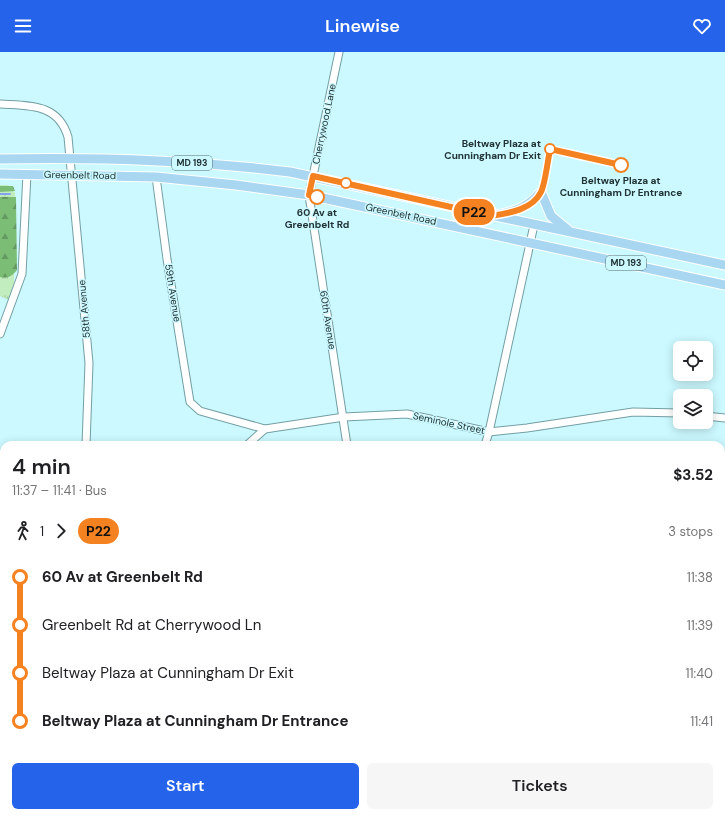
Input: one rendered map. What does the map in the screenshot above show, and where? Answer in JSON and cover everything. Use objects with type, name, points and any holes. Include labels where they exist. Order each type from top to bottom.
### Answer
[{"type":"main road","name":"Greenbelt Road","points":[[0,159],[71,158],[226,165],[313,176],[574,234],[725,265]]},
{"type":"main road","name":"Greenbelt Road","points":[[0,174],[72,174],[156,177],[230,184],[309,195],[725,285]]},
{"type":"main road","points":[[491,216],[518,211],[528,205],[541,192],[551,216],[559,224],[574,234]]},
{"type":"street","name":"Cherrywood Lane","points":[[309,195],[339,52]]},
{"type":"street","name":"58th Avenue","points":[[0,104],[37,107],[54,115],[65,129],[71,158],[89,363],[86,441]]},
{"type":"street","points":[[0,334],[22,274],[27,174]]},
{"type":"street","name":"59th Avenue","points":[[156,177],[189,397],[195,407],[211,416],[265,429]]},
{"type":"street","name":"60th Avenue","points":[[309,195],[347,441]]},
{"type":"street","points":[[486,441],[534,225]]},
{"type":"street","name":"Seminole Street","points":[[265,429],[344,417],[407,414],[489,432],[527,428],[634,412],[673,414]]},
{"type":"street","points":[[713,417],[725,418]]},
{"type":"street","points":[[252,441],[265,429]]},
{"type":"green space","points":[[0,185],[8,185],[15,193],[14,288],[9,300],[0,296]]},
{"type":"green space","points":[[0,186],[13,186],[15,191],[0,192]]},
{"type":"green space","points":[[0,197],[16,197],[17,270],[12,275],[5,278],[0,277]]},
{"type":"waterway","points":[[0,194],[10,194]]},
{"type":"bus line","name":"P22","points":[[317,197],[309,195],[313,176],[491,216],[518,211],[528,205],[541,192],[550,149],[621,165]]},
{"type":"place","name":"Beltway Plaza at Cunningham Dr Exit","points":[[550,149]]},
{"type":"place","name":"Beltway Plaza at Cunningham Dr Entrance","points":[[621,165]]},
{"type":"place","name":"60 Av at Greenbelt Rd","points":[[317,197]]}]
